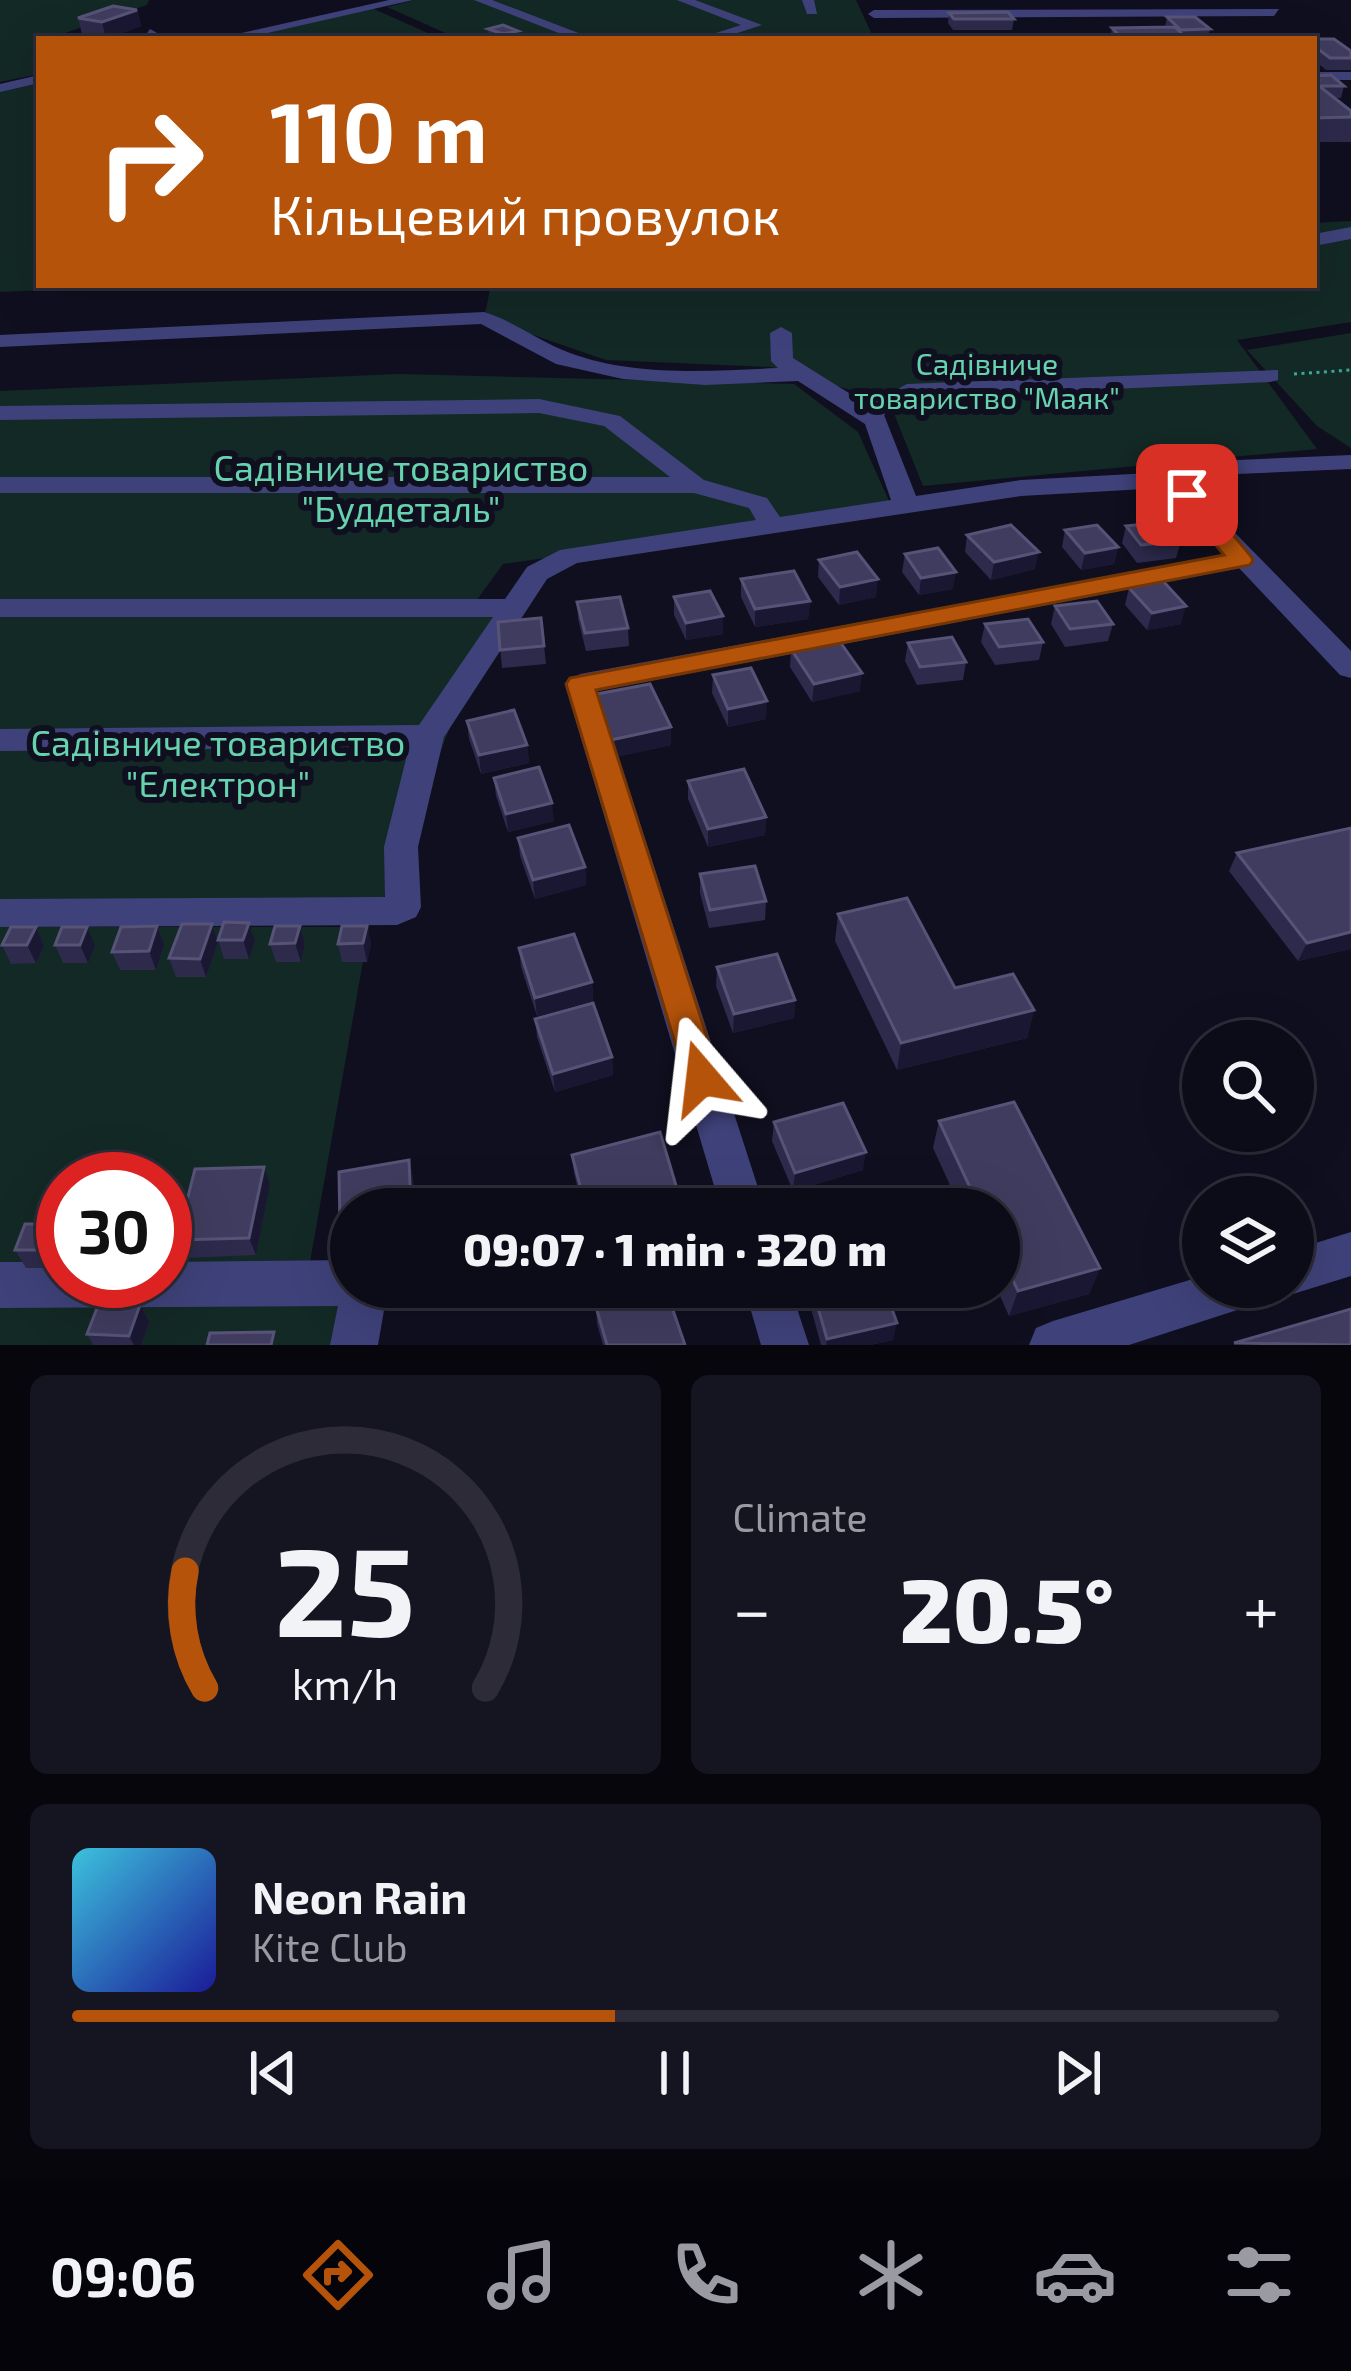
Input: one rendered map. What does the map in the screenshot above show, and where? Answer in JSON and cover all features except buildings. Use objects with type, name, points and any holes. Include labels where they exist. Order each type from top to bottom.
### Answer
[{"type":"street","points":[[237,36],[406,0]]},
{"type":"street","points":[[480,0],[579,36]]},
{"type":"street","points":[[683,0],[755,26],[716,36]]},
{"type":"street","points":[[1117,8],[1205,3]]},
{"type":"street","points":[[873,11],[1117,8],[1274,12]]},
{"type":"street","points":[[1317,76],[1351,76]]},
{"type":"street","points":[[0,88],[36,80]]},
{"type":"street","points":[[1317,239],[1351,233]]},
{"type":"street","points":[[0,341],[484,318],[564,359],[623,372],[706,378],[801,374]]},
{"type":"street","points":[[781,333],[782,361],[876,420],[906,506]]},
{"type":"street","points":[[867,415],[907,391],[1270,375]]},
{"type":"street","points":[[0,413],[539,406],[612,421],[695,485]]},
{"type":"street","points":[[0,913],[397,911],[403,907],[401,847],[428,736],[537,573],[570,556],[1021,488],[1168,480],[1237,467],[1351,462]]},
{"type":"street","points":[[1168,480],[1241,560],[1346,658]]},
{"type":"street","points":[[0,485],[695,485],[758,503],[773,526]]},
{"type":"street","points":[[736,1188],[580,684],[1241,560]]},
{"type":"street","points":[[0,608],[516,608]]},
{"type":"street","points":[[0,740],[428,736]]},
{"type":"street","points":[[1314,1265],[1351,1254]]},
{"type":"street","points":[[0,1285],[330,1283]]},
{"type":"street","points":[[1053,1345],[1182,1306]]},
{"type":"street","points":[[354,1345],[361,1308]]},
{"type":"street","points":[[774,1308],[785,1345]]},
{"type":"path","points":[[1270,375],[1351,370]]},
{"type":"green space","points":[[0,0],[149,0],[147,5],[65,33],[68,36],[36,36],[36,75],[0,82]]},
{"type":"green space","points":[[415,0],[856,0],[873,36],[452,36],[387,7]]},
{"type":"green space","points":[[374,9],[434,36],[242,36]]},
{"type":"green space","points":[[36,82],[36,288],[87,288],[0,292],[0,89]]},
{"type":"green space","name":"Садівниче товариство \"Маяк\"","points":[[1351,221],[1351,322],[1237,340],[1317,449],[923,486],[889,401],[771,367],[606,360],[484,318],[490,288],[1317,288],[1317,223]]},
{"type":"green space","points":[[1351,333],[1351,448],[1317,426],[1247,350]]},
{"type":"green space","name":"Садівниче товариство \"Буддеталь\"","points":[[398,374],[794,384],[858,432],[889,501],[773,526],[503,564],[471,608],[0,604],[0,391]]},
{"type":"green space","name":"Садівниче товариство \"Електрон\"","points":[[0,612],[493,616],[378,913],[0,912]]},
{"type":"green space","points":[[0,927],[369,927],[310,1262],[192,1262],[192,1152],[36,1152],[36,1262],[0,1262]]},
{"type":"green space","points":[[0,1298],[36,1298],[36,1308],[192,1308],[192,1298],[330,1298],[330,1308],[340,1308],[335,1345],[0,1345]]},
{"type":"route","points":[[702,1078],[580,684],[1241,560],[1187,495]]}]
